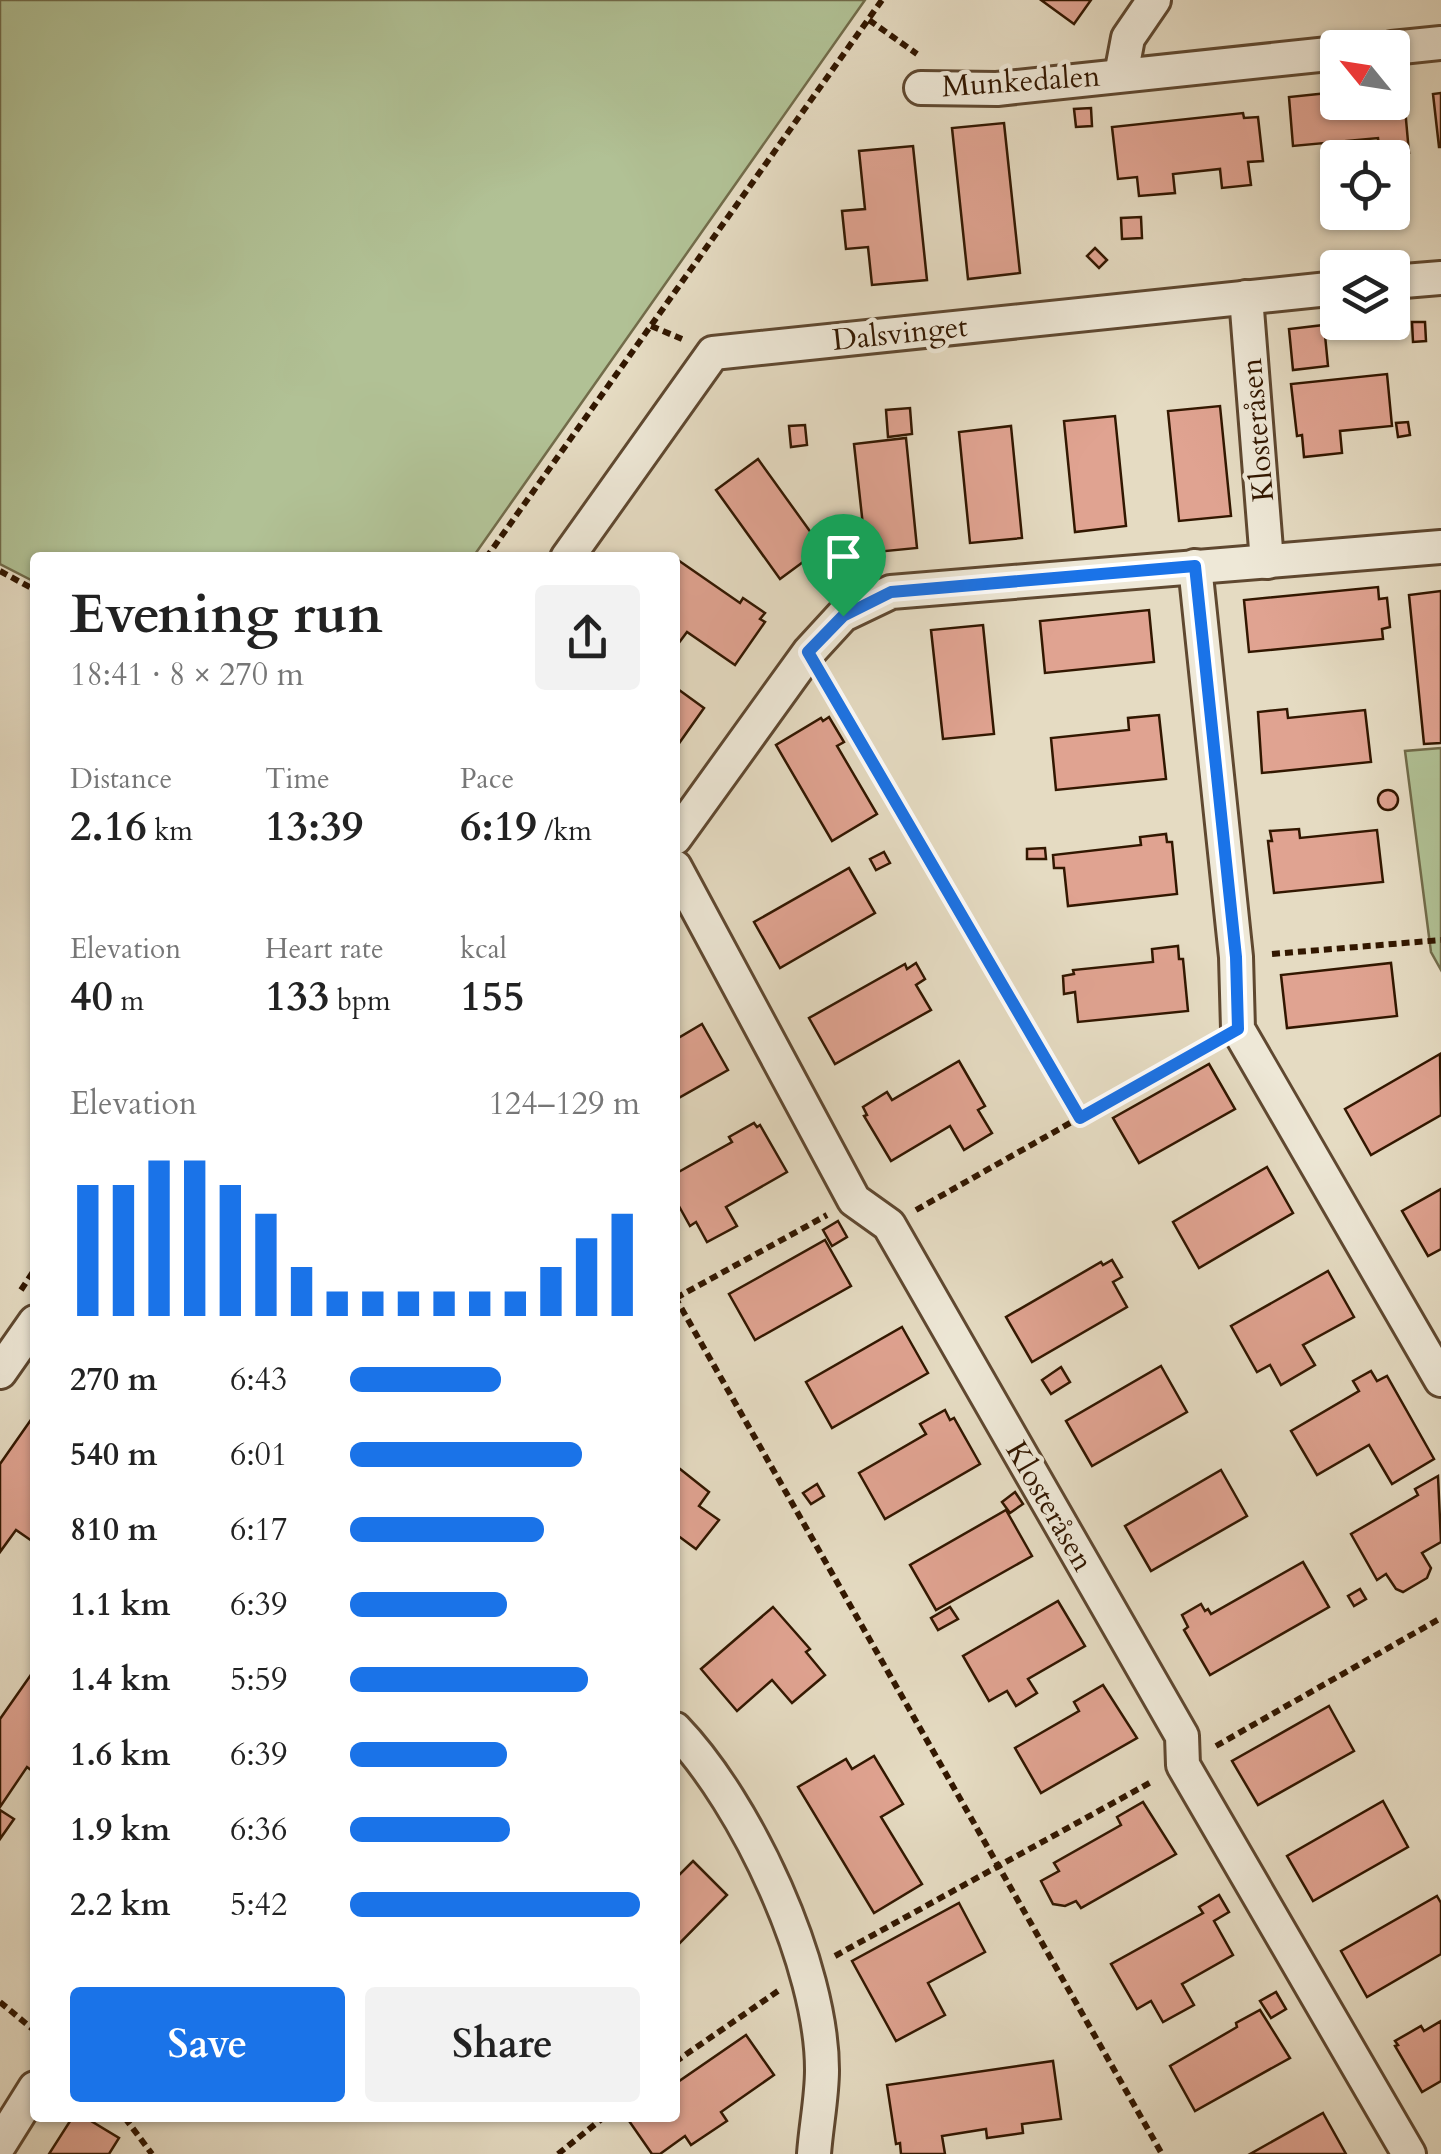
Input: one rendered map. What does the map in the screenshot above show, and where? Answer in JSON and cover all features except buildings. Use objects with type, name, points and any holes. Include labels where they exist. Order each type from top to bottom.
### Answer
[{"type":"street","name":"Munkedalen","points":[[1121,74],[1128,38],[1154,0]]},
{"type":"street","points":[[1410,46],[1441,43]]},
{"type":"street","name":"Munkedalen","points":[[921,88],[997,89],[1320,55]]},
{"type":"street","points":[[1410,281],[1441,278]]},
{"type":"street","name":"Dalsvinget","points":[[571,552],[713,352],[1320,290]]},
{"type":"street","name":"Klosteråsen","points":[[1246,297],[1268,562]]},
{"type":"street","points":[[680,831],[808,652],[843,616],[891,592],[1441,547]]},
{"type":"street","points":[[1195,566],[1236,957],[1238,1029],[1441,1380]]},
{"type":"street","name":"Klosteråsen","points":[[680,877],[854,1200],[889,1225],[1182,1736],[1183,1765],[1408,2154]]},
{"type":"street","points":[[0,1372],[30,1329]]},
{"type":"street","points":[[680,1735],[697,1752],[763,1859],[808,1970],[822,2068],[814,2154]]},
{"type":"street","points":[[0,2144],[30,2096]]},
{"type":"path","points":[[490,552],[882,0]]},
{"type":"path","points":[[868,20],[923,58],[921,88]]},
{"type":"path","points":[[0,572],[30,587]]},
{"type":"path","points":[[808,652],[1080,1118]]},
{"type":"path","points":[[1236,957],[1441,940]]},
{"type":"path","points":[[889,1225],[1238,1029]]},
{"type":"path","points":[[680,1295],[854,1200]]},
{"type":"path","points":[[680,1307],[1162,2154]]},
{"type":"path","points":[[680,2059],[808,1970],[1183,1765],[1441,1618]]},
{"type":"path","points":[[0,2002],[30,2027]]},
{"type":"path","points":[[128,2122],[152,2154]]},
{"type":"path","points":[[558,2154],[598,2122]]},
{"type":"green space","points":[[0,0],[865,0],[477,552],[30,552],[30,579],[0,564]]},
{"type":"green space","points":[[1441,748],[1441,970],[1431,952],[1405,751]]},
{"type":"route","points":[[1195,566],[1236,957],[1238,1029],[1080,1118],[808,652],[843,616],[891,592],[1195,566]]}]
